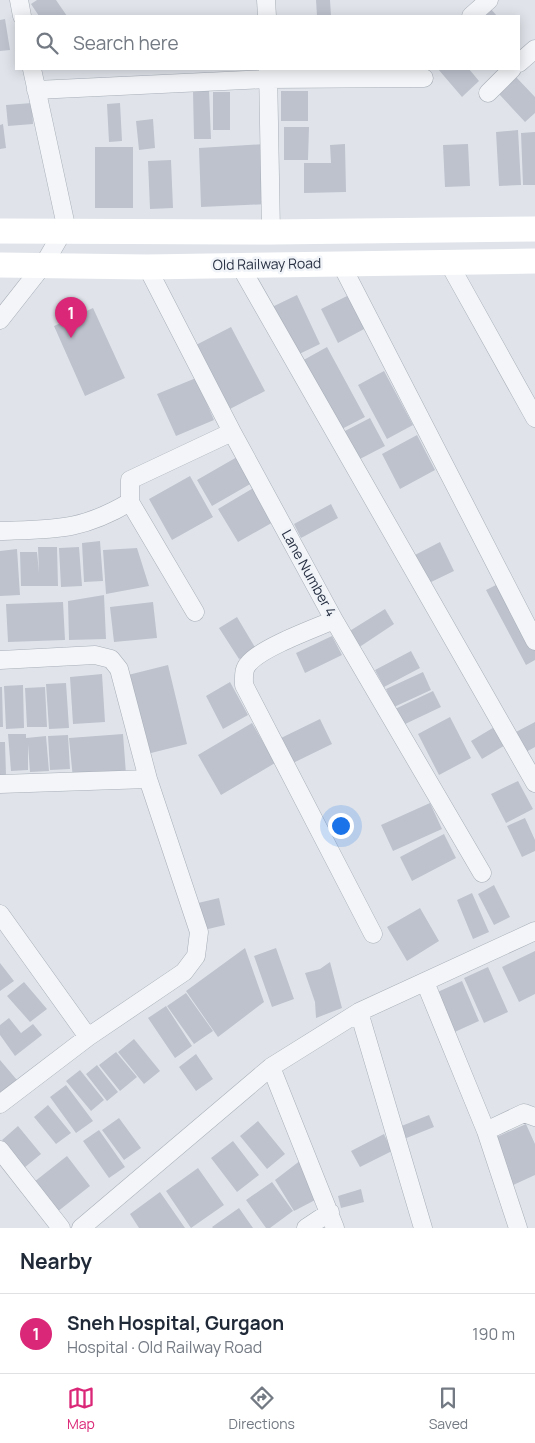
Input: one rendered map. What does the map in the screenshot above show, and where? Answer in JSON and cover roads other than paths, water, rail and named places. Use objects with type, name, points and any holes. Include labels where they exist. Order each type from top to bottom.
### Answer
[{"type":"main road","points":[[0,231],[271,232],[535,229]]},
{"type":"main road","name":"Old Railway Road","points":[[0,265],[147,266],[447,260],[535,261]]},
{"type":"street","points":[[19,0],[22,15]]},
{"type":"street","points":[[266,0],[267,15]]},
{"type":"street","points":[[472,15],[489,0]]},
{"type":"street","points":[[520,62],[535,49]]},
{"type":"street","points":[[0,320],[44,264],[65,230],[66,222],[32,70]]},
{"type":"street","points":[[488,93],[511,70]]},
{"type":"street","points":[[36,90],[268,74],[424,78]]},
{"type":"street","points":[[268,74],[271,232]]},
{"type":"street","points":[[447,260],[535,418]]},
{"type":"street","points":[[340,262],[535,640]]},
{"type":"street","points":[[239,264],[535,783]]},
{"type":"street","name":"Lane Number 4","points":[[147,266],[232,432],[334,620],[482,874]]},
{"type":"street","points":[[195,612],[130,502],[130,480],[232,432]]},
{"type":"street","points":[[0,531],[60,529],[87,524],[130,502]]},
{"type":"street","points":[[334,620],[269,650],[250,662],[244,673],[244,685],[373,934]]},
{"type":"street","points":[[0,660],[95,655],[111,659],[120,669],[148,779],[199,932],[196,956],[184,972],[88,1037],[0,1104]]},
{"type":"street","points":[[0,784],[148,779]]},
{"type":"street","points":[[0,914],[88,1037]]},
{"type":"street","points":[[81,1228],[271,1067],[360,1012],[535,931]]},
{"type":"street","points":[[425,982],[486,1131],[518,1228]]},
{"type":"street","points":[[360,1012],[423,1228]]},
{"type":"street","points":[[271,1067],[332,1220],[306,1228]]},
{"type":"street","points":[[486,1131],[524,1113],[535,1117]]},
{"type":"street","points":[[0,1150],[60,1228]]},
{"type":"place","name":"Sneh Hospital, Gurgaon","points":[[71,338]]}]
